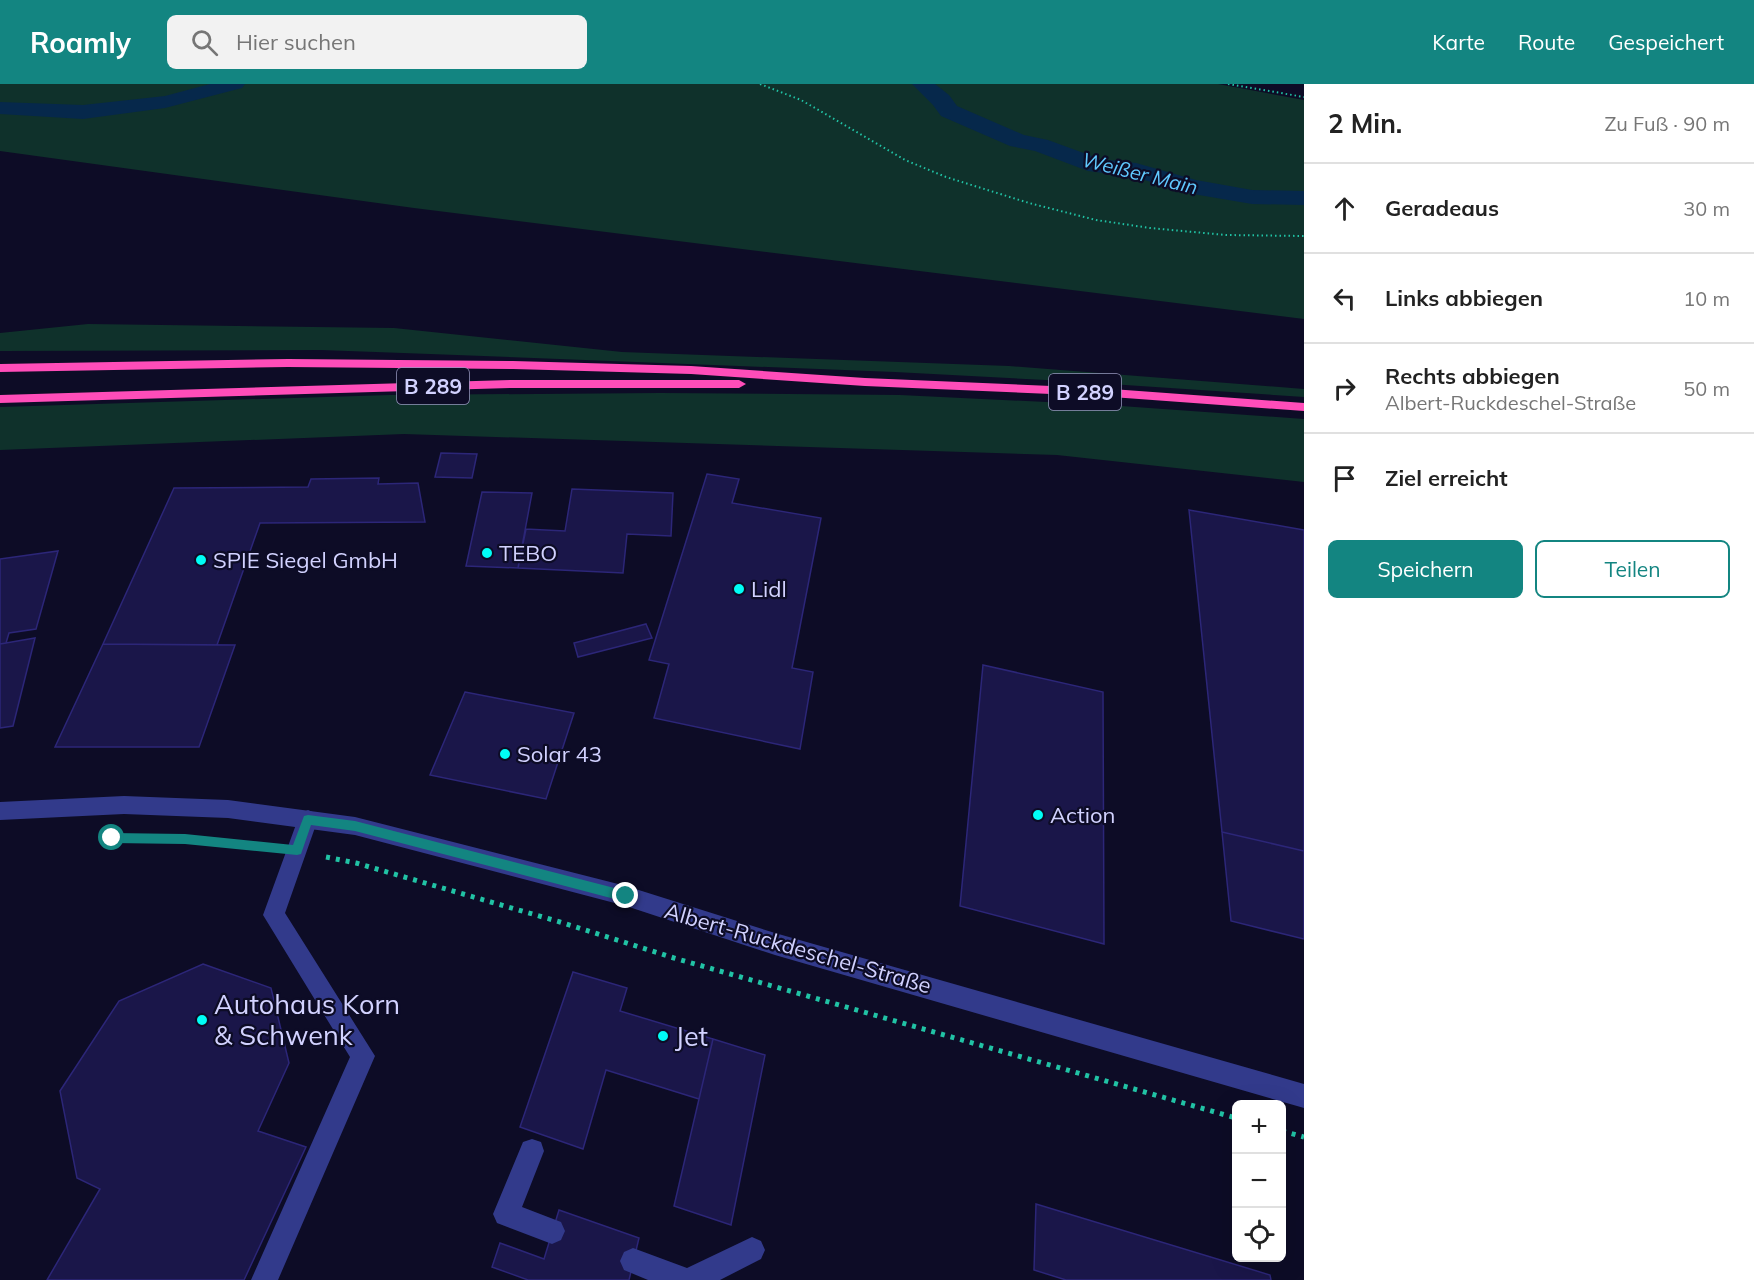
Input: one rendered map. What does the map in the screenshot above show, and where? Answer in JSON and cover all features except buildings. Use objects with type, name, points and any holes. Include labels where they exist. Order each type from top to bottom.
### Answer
[{"type":"highway","name":"B 289","points":[[0,368],[288,363],[513,365],[691,370],[865,382],[1098,392],[1304,406]]},
{"type":"highway","name":"B 289","points":[[0,399],[512,384],[659,385],[865,382]]},
{"type":"street","name":"Albert-Ruckdeschel-Straße","points":[[0,811],[124,805],[228,809],[355,826],[626,896],[775,944],[1304,1096]]},
{"type":"street","points":[[264,1280],[363,1056],[274,915],[308,819]]},
{"type":"street","points":[[532,1151],[506,1214],[552,1231]]},
{"type":"street","points":[[691,1280],[752,1250]]},
{"type":"street","points":[[633,1261],[684,1280]]},
{"type":"path","points":[[760,84],[801,100],[905,160],[946,177],[1029,203],[1096,220],[1150,228],[1226,235],[1304,236]]},
{"type":"path","points":[[1228,84],[1304,97]]},
{"type":"path","points":[[100,838],[185,839],[297,850],[356,863],[560,922],[674,958],[1232,1117]]},
{"type":"path","points":[[1286,1132],[1304,1137]]},
{"type":"green space","points":[[0,84],[1218,84],[1304,100],[1304,319],[414,208],[0,151]]},
{"type":"green space","points":[[88,324],[394,328],[622,352],[1009,366],[1304,389],[1304,397],[895,372],[321,350],[0,351],[0,333]]},
{"type":"green space","points":[[660,393],[900,395],[1107,405],[1304,419],[1304,482],[1057,455],[404,434],[0,450],[0,407],[390,395]]},
{"type":"waterway","name":"Weißer Main","points":[[0,108],[83,112],[165,102],[235,84]]},
{"type":"waterway","name":"Weißer Main","points":[[922,84],[941,100],[949,111],[1018,141],[1040,145],[1096,166],[1136,170],[1193,187],[1252,197],[1304,198]]},
{"type":"place","name":"TEBO","points":[[487,553]]},
{"type":"place","name":"SPIE Siegel GmbH","points":[[201,560]]},
{"type":"place","name":"Lidl","points":[[739,589]]},
{"type":"place","name":"Solar 43","points":[[505,754]]},
{"type":"place","name":"Action","points":[[1038,815]]},
{"type":"place","name":"Autohaus Korn & Schwenk","points":[[202,1020]]},
{"type":"place","name":"Jet","points":[[663,1036]]},
{"type":"route","points":[[112,838],[185,839],[297,850],[308,819],[355,826],[626,896]]}]
